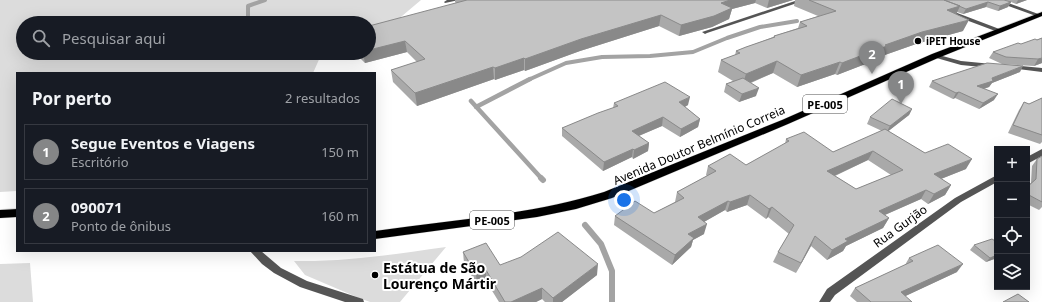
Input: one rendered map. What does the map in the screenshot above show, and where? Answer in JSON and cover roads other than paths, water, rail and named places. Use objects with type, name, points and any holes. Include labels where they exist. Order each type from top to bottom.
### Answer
[{"type":"main road","name":"Avenida Doutor Belmínio Correia","points":[[376,235],[537,213],[576,205],[608,195],[785,122],[936,56],[1040,15]]},
{"type":"main road","points":[[0,214],[16,213]]},
{"type":"street","points":[[447,2],[456,0]]},
{"type":"street","points":[[705,32],[803,0]]},
{"type":"street","points":[[995,0],[1040,15]]},
{"type":"street","points":[[948,11],[1000,31]]},
{"type":"street","points":[[936,56],[972,65],[1042,70]]},
{"type":"street","points":[[1030,159],[1042,152]]},
{"type":"street","name":"Rua Gurjão","points":[[824,302],[832,292],[958,200],[994,180]]},
{"type":"street","points":[[256,252],[275,270],[293,280],[359,302]]},
{"type":"waterway","points":[[248,16],[248,6],[265,0]]},
{"type":"waterway","points":[[529,80],[566,63],[602,57],[650,56],[693,52],[727,38],[760,27],[797,21]]},
{"type":"waterway","points":[[476,107],[529,80]]},
{"type":"waterway","points":[[471,101],[476,107]]},
{"type":"waterway","points":[[476,107],[542,179]]},
{"type":"waterway","points":[[585,225],[601,244],[612,271],[612,302]]},
{"type":"place","name":"iPET House","points":[[918,41]]},
{"type":"place","name":"090071","points":[[872,74]]},
{"type":"place","name":"Segue Eventos e Viagens","points":[[901,104]]},
{"type":"place","name":"Estátua de São Lourenço Mártir","points":[[375,275]]}]
